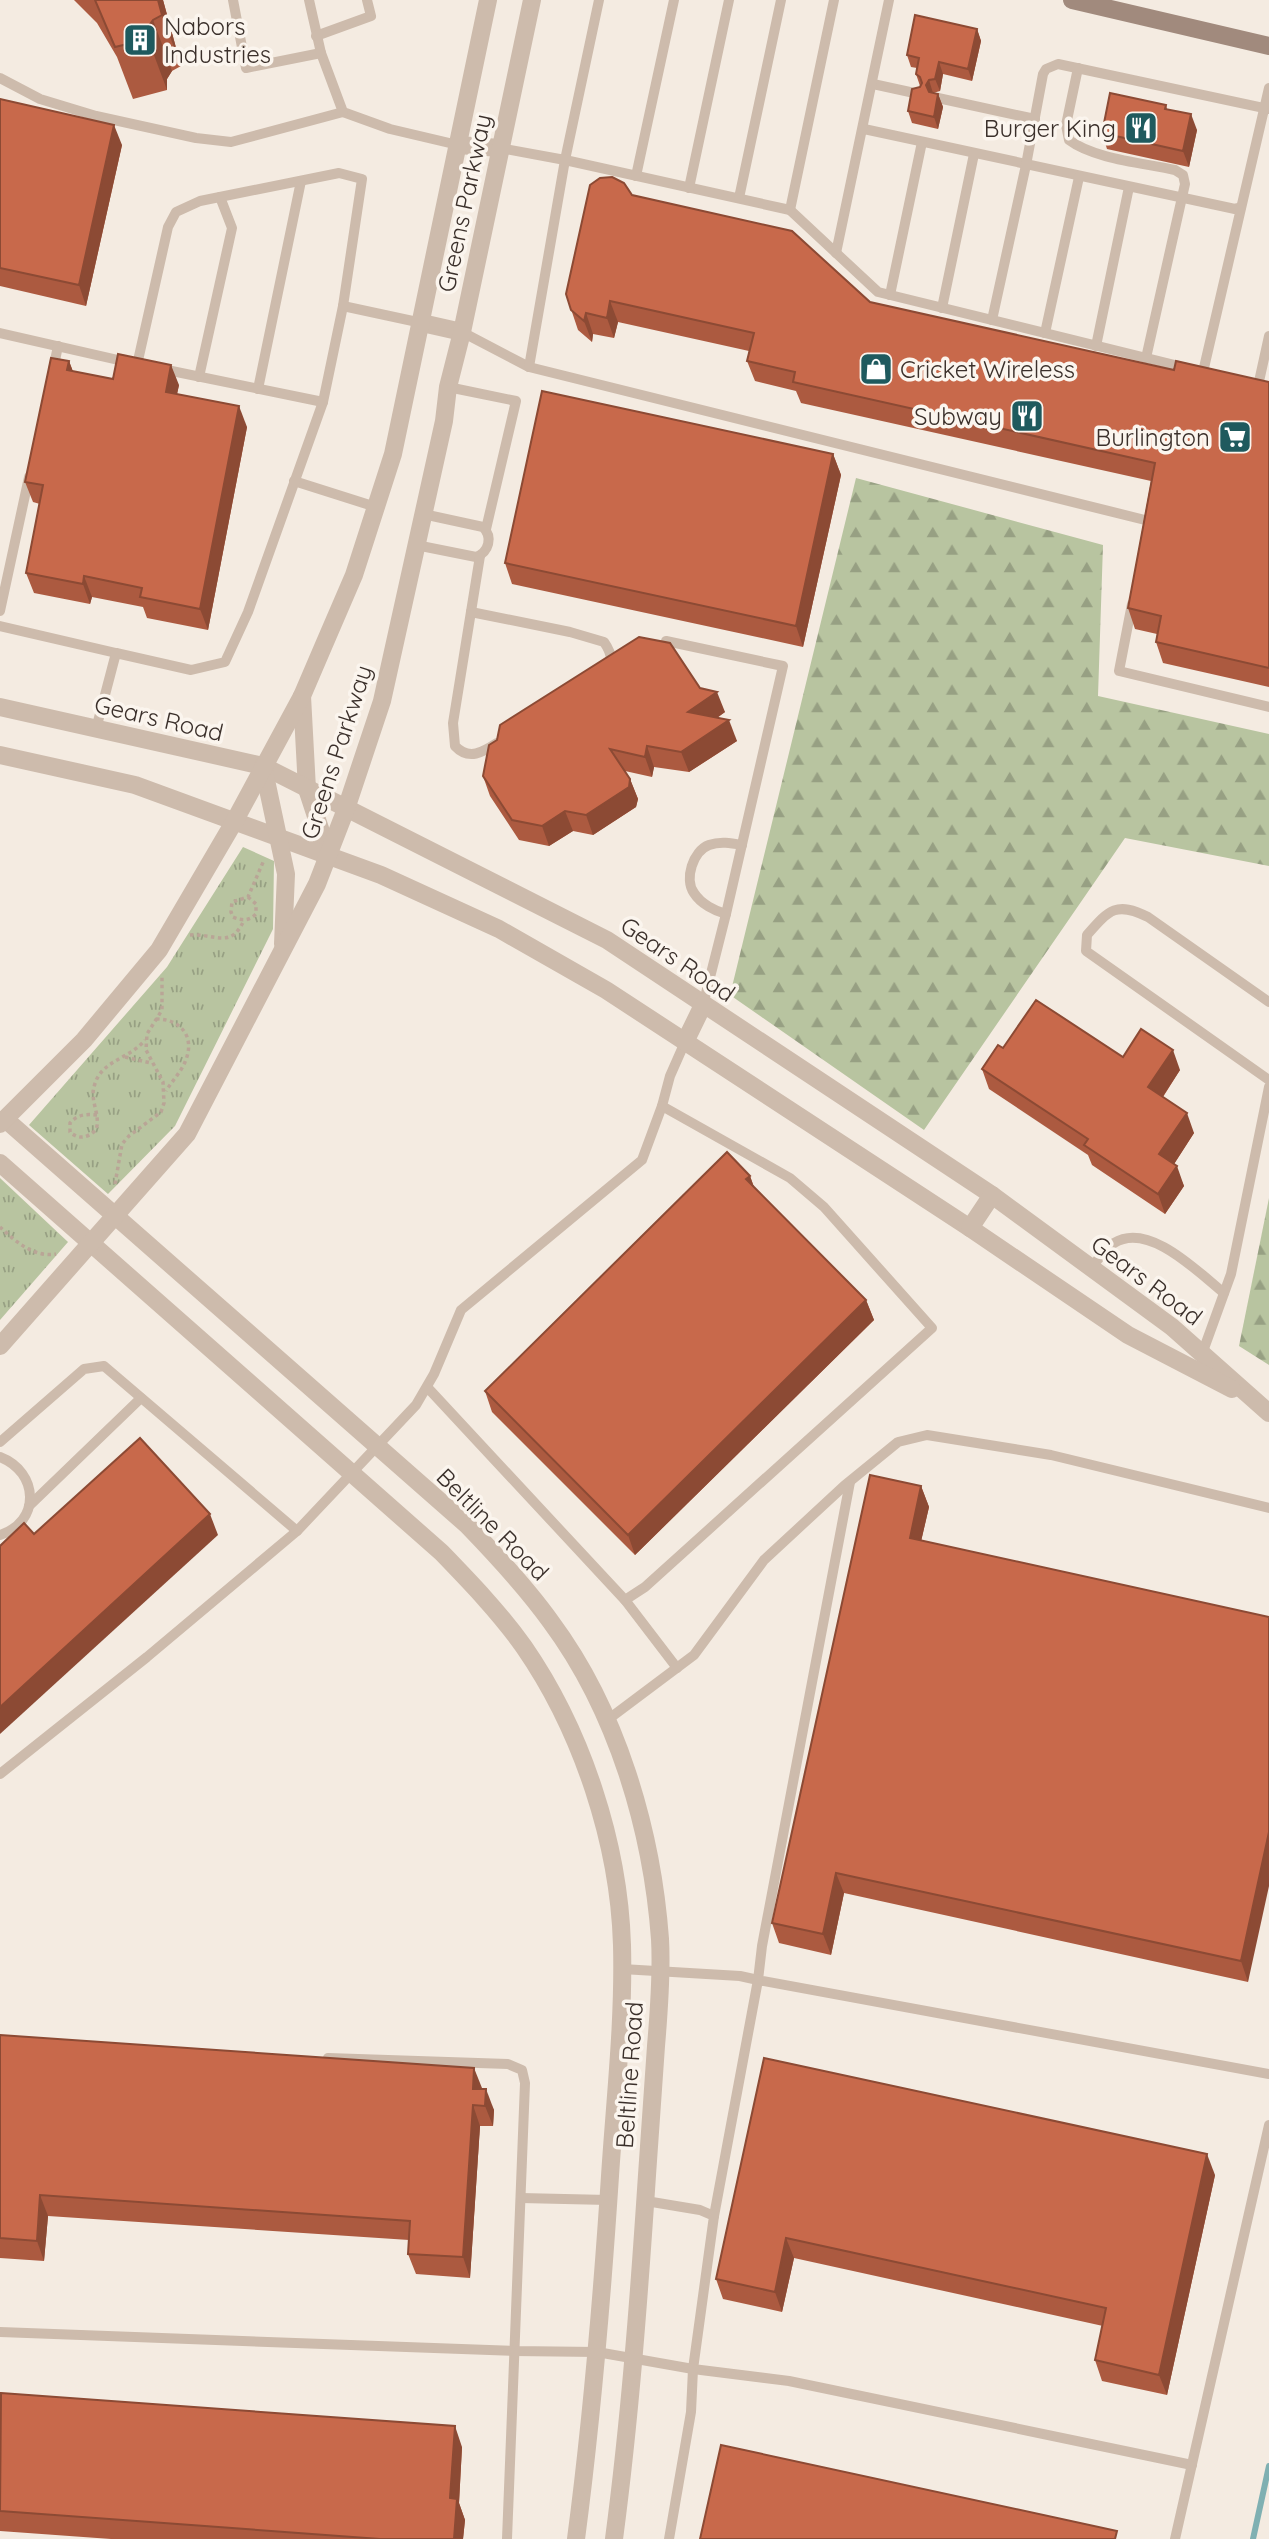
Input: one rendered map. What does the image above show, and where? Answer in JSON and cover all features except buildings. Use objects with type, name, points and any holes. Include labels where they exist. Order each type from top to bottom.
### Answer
[{"type":"main road","points":[[1072,0],[1269,46]]},
{"type":"street","name":"Greens Parkway","points":[[2,1119],[84,1040],[159,950],[234,822],[302,696],[354,575],[394,454],[488,0]]},
{"type":"street","name":"Greens Parkway","points":[[0,1346],[187,1134],[329,856],[382,701],[532,0]]},
{"type":"street","points":[[458,145],[500,148]]},
{"type":"street","points":[[422,323],[462,332]]},
{"type":"street","points":[[302,696],[307,789],[329,856]]},
{"type":"street","name":"Gears Road","points":[[0,707],[263,766],[607,940],[992,1195],[1172,1326],[1269,1412]]},
{"type":"street","name":"Gears Road","points":[[0,755],[135,785],[381,876],[499,929],[606,990],[970,1228],[1128,1335],[1253,1400]]},
{"type":"street","points":[[263,766],[286,874],[282,951]]},
{"type":"street","points":[[685,1042],[703,1005]]},
{"type":"street","name":"Beltline Road","points":[[2,1119],[467,1525],[513,1573],[553,1625],[586,1680],[615,1740],[639,1808],[652,1866],[660,1941],[646,2201],[634,2358],[614,2539]]},
{"type":"street","name":"Beltline Road","points":[[0,1163],[441,1552],[485,1599],[524,1647],[554,1699],[580,1753],[603,1818],[615,1871],[622,1943],[622,2008],[597,2352],[588,2451],[576,2539]]},
{"type":"street","points":[[970,1228],[992,1195]]},
{"type":"lane","points":[[233,0],[246,68],[321,53]]},
{"type":"lane","points":[[309,0],[321,53],[343,112]]},
{"type":"lane","points":[[316,36],[371,16],[367,0]]},
{"type":"lane","points":[[529,367],[565,160],[599,0]]},
{"type":"lane","points":[[636,176],[674,0]]},
{"type":"lane","points":[[689,188],[729,0]]},
{"type":"lane","points":[[739,198],[781,0]]},
{"type":"lane","points":[[790,210],[834,0]]},
{"type":"lane","points":[[836,253],[864,129],[887,0]]},
{"type":"lane","points":[[992,320],[1046,69],[1058,64],[1267,108]]},
{"type":"lane","points":[[1078,68],[1066,125],[1069,140],[1078,147],[1175,170],[1183,175],[1183,198],[1146,358]]},
{"type":"lane","points":[[0,78],[40,99],[96,116],[195,138],[231,142],[343,112],[390,129],[458,145]]},
{"type":"lane","points":[[873,84],[919,94]]},
{"type":"lane","points":[[1203,372],[1267,108],[1269,88]]},
{"type":"lane","points":[[938,97],[1035,119]]},
{"type":"lane","points":[[864,129],[1079,177],[1235,209],[1241,207]]},
{"type":"lane","points":[[890,295],[922,142]]},
{"type":"lane","points":[[500,148],[790,210],[878,292],[1214,375]]},
{"type":"lane","points":[[942,308],[974,154]]},
{"type":"lane","points":[[0,626],[191,670],[225,662],[248,612],[323,402],[343,306],[362,179],[339,173],[200,201],[176,212],[168,227],[137,365]]},
{"type":"lane","points":[[1045,333],[1079,177]]},
{"type":"lane","points":[[258,389],[301,181]]},
{"type":"lane","points":[[1096,346],[1129,187]]},
{"type":"lane","points":[[199,377],[232,228],[220,197]]},
{"type":"lane","points":[[343,306],[422,323]]},
{"type":"lane","points":[[0,332],[137,365],[323,402]]},
{"type":"lane","points":[[462,332],[529,367],[1149,521],[1147,534]]},
{"type":"lane","points":[[1247,383],[1264,387],[1269,336]]},
{"type":"lane","points":[[49,386],[58,346]]},
{"type":"lane","points":[[448,387],[516,401],[486,529],[488,545],[480,556],[453,723],[455,746],[466,754],[477,754],[511,734]]},
{"type":"lane","points":[[0,611],[32,465]]},
{"type":"lane","points":[[295,481],[376,507]]},
{"type":"lane","points":[[423,514],[486,529]]},
{"type":"lane","points":[[416,545],[476,558],[480,556]]},
{"type":"lane","points":[[1135,589],[1119,671],[1269,707]]},
{"type":"lane","points":[[471,612],[604,642],[612,660],[609,670],[598,677]]},
{"type":"lane","points":[[666,640],[783,666],[703,1005]]},
{"type":"lane","points":[[96,729],[116,653]]},
{"type":"lane","points":[[726,914],[717,912],[692,892],[692,867],[702,848],[724,842],[742,845]]},
{"type":"lane","points":[[1269,1002],[1133,909],[1119,907],[1111,911],[1087,935],[1086,951],[1269,1080]]},
{"type":"lane","points":[[0,1774],[147,1657],[297,1531],[378,1447],[416,1405],[427,1387],[461,1310],[642,1160],[670,1076],[685,1042]]},
{"type":"lane","points":[[1202,1354],[1231,1274],[1269,1087]]},
{"type":"lane","points":[[625,1600],[645,1587],[932,1328],[824,1207],[790,1178],[662,1106]]},
{"type":"lane","points":[[1091,1267],[1115,1243],[1130,1238],[1147,1240],[1160,1244],[1224,1293]]},
{"type":"lane","points":[[0,1442],[84,1369],[104,1366],[297,1531]]},
{"type":"lane","points":[[427,1387],[625,1600],[677,1668]]},
{"type":"lane","points":[[29,1506],[141,1398]]},
{"type":"lane","points":[[606,1721],[694,1656],[764,1560],[898,1442],[928,1435],[1051,1455],[1269,1508]]},
{"type":"lane","points":[[0,1457],[20,1469],[27,1480],[30,1493],[24,1518],[15,1528],[0,1535]]},
{"type":"lane","points":[[669,2539],[691,2412],[693,2369],[714,2216],[850,1482]]},
{"type":"lane","points":[[622,1969],[740,1976],[1269,2074]]},
{"type":"lane","points":[[316,2058],[508,2064],[522,2070],[525,2083],[507,2539]]},
{"type":"lane","points":[[1175,2539],[1269,2126]]},
{"type":"lane","points":[[521,2197],[608,2200]]},
{"type":"lane","points":[[646,2201],[700,2210],[714,2216]]},
{"type":"lane","points":[[0,2332],[597,2352],[693,2369],[789,2381],[1192,2465]]},
{"type":"path","points":[[248,897],[266,855]]},
{"type":"path","points":[[248,897],[256,904],[256,914],[244,920],[233,917],[230,905],[238,898],[248,897]]},
{"type":"path","points":[[181,938],[197,934],[232,937],[244,920]]},
{"type":"path","points":[[97,1115],[75,1117],[70,1123],[70,1132],[80,1138],[88,1137],[96,1130],[97,1115],[93,1095],[98,1076],[111,1063],[130,1055],[147,1038],[162,1010],[163,971]]},
{"type":"path","points":[[112,1187],[116,1181],[122,1144],[160,1112],[165,1093],[186,1060],[188,1047],[183,1029],[162,1010]]},
{"type":"path","points":[[156,1019],[169,1019]]},
{"type":"path","points":[[147,1038],[146,1050],[163,1082],[165,1093]]},
{"type":"path","points":[[125,1057],[153,1064]]},
{"type":"path","points":[[0,1227],[17,1242],[35,1252],[47,1255],[59,1252]]},
{"type":"green space","points":[[856,478],[1103,545],[1098,696],[1269,734],[1269,866],[1125,838],[924,1130],[730,995]]},
{"type":"green space","points":[[243,847],[274,861],[273,929],[175,1126],[108,1194],[29,1125],[167,967]]},
{"type":"green space","points":[[0,1178],[68,1242],[0,1320]]},
{"type":"green space","points":[[1269,1198],[1269,1365],[1239,1346]]},
{"type":"waterway","points":[[1253,2539],[1269,2466]]},
{"type":"place","name":"Nabors Industries","points":[[140,40]]},
{"type":"place","name":"Burger King","points":[[1141,128]]},
{"type":"place","name":"Cricket Wireless","points":[[876,369]]},
{"type":"place","name":"Subway","points":[[1027,416]]},
{"type":"place","name":"Burlington","points":[[1235,437]]}]
